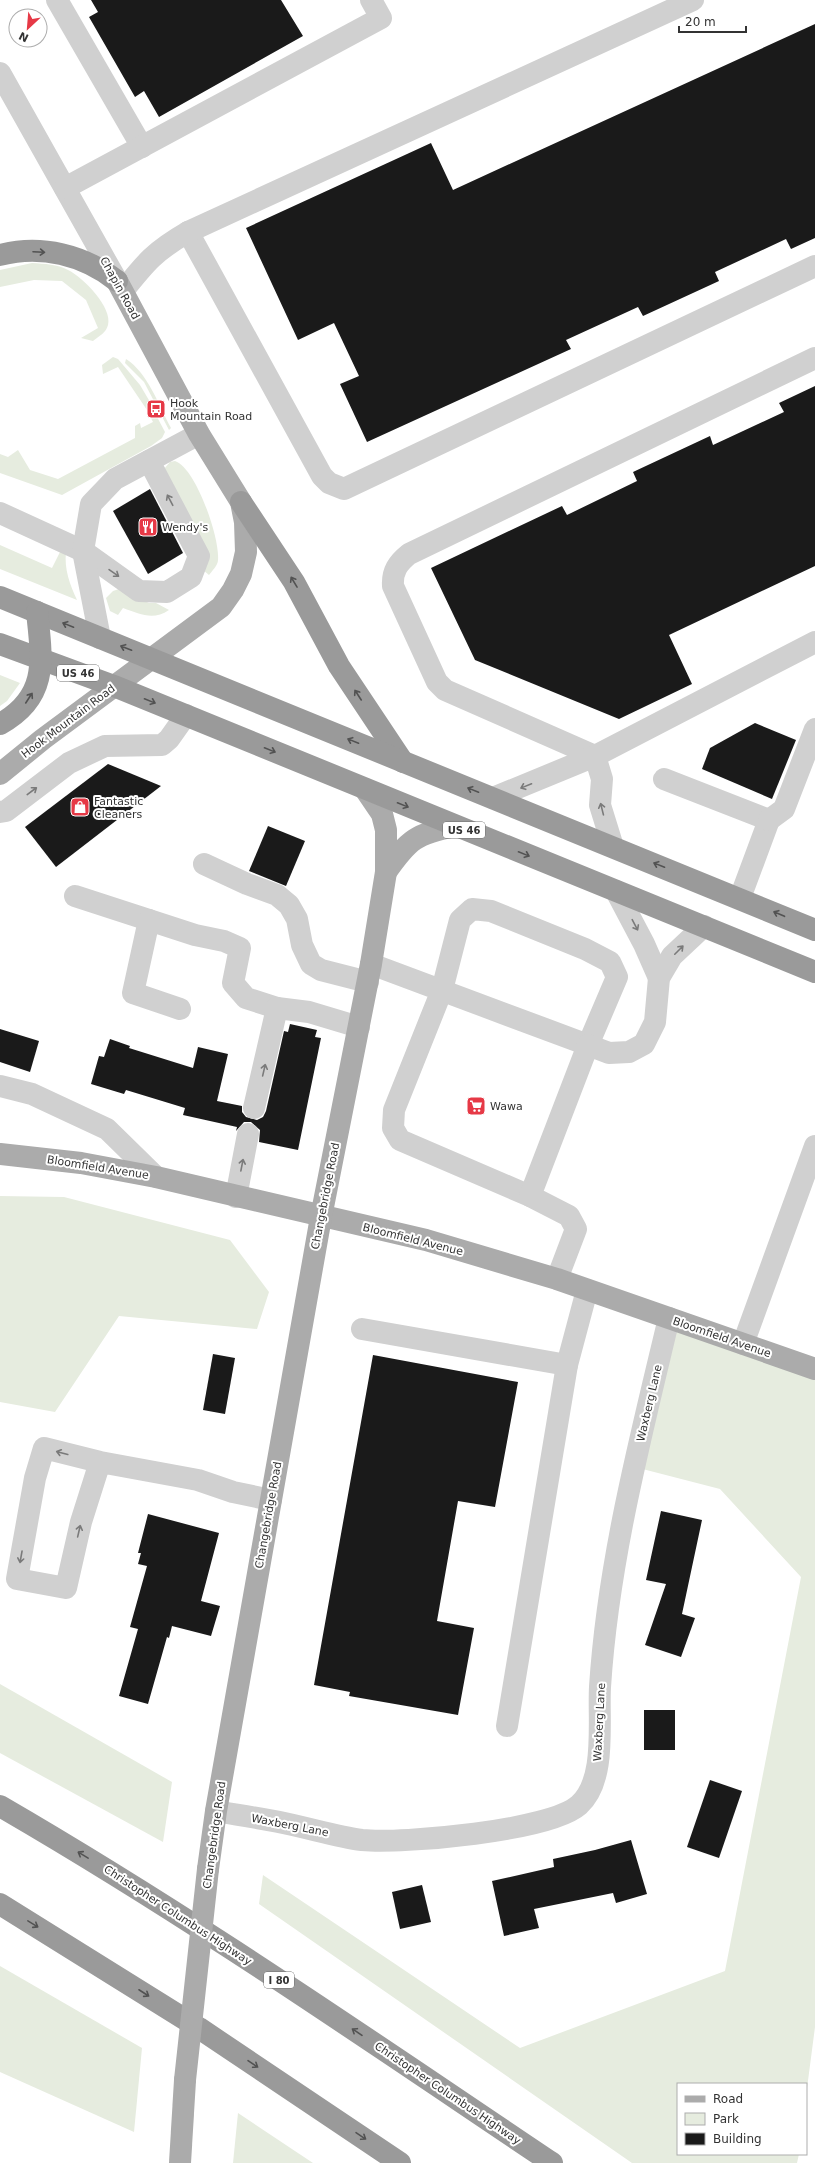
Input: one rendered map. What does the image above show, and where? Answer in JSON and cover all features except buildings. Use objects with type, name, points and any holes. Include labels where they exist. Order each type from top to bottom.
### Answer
[{"type":"highway","points":[[0,255],[28,251],[58,253],[87,262],[101,269],[120,286]]},
{"type":"highway","points":[[241,502],[294,582],[339,666],[403,762]]},
{"type":"highway","points":[[0,597],[740,898],[815,930]]},
{"type":"highway","points":[[0,724],[12,717],[23,707],[37,685],[42,660],[37,612]]},
{"type":"highway","name":"US 46","points":[[0,644],[114,686],[365,790],[815,972]]},
{"type":"highway","name":"Christopher Columbus Highway","points":[[0,1806],[107,1869],[245,1957],[552,2163]]},
{"type":"highway","points":[[0,1904],[192,2024],[400,2163]]},
{"type":"main road","name":"Chapin Road","points":[[120,286],[199,434],[241,502]]},
{"type":"main road","name":"Hook Mountain Road","points":[[0,774],[114,686],[221,607],[233,590],[241,574],[246,552],[245,522],[241,502]]},
{"type":"main road","name":"Changebridge Road","points":[[180,2163],[185,2080],[208,1869],[216,1812],[321,1216],[359,1027],[386,872],[386,830],[382,814],[365,790]]},
{"type":"main road","name":"Changebridge Road","points":[[386,872],[408,843],[420,835],[455,826]]},
{"type":"main road","name":"Bloomfield Avenue","points":[[0,1154],[81,1163],[156,1177],[236,1197],[426,1240],[557,1279],[815,1369]]},
{"type":"street","points":[[57,0],[142,147]]},
{"type":"street","points":[[65,188],[381,18],[370,0]]},
{"type":"street","points":[[120,286],[158,250],[188,232],[693,0]]},
{"type":"street","name":"Chapin Road","points":[[0,73],[120,286]]},
{"type":"street","points":[[188,232],[322,476],[329,483],[344,489],[815,266]]},
{"type":"street","points":[[613,847],[600,805],[602,779],[595,756],[445,690],[437,682],[393,586],[392,576],[395,569],[409,554],[815,358]]},
{"type":"street","points":[[100,638],[83,551],[91,504],[115,479],[199,434]]},
{"type":"street","points":[[0,513],[83,551],[139,591],[166,592],[191,577],[199,556],[149,461]]},
{"type":"street","points":[[493,798],[595,756],[815,642]]},
{"type":"street","points":[[0,812],[6,811],[69,763],[105,746],[162,744],[169,739],[186,715]]},
{"type":"street","points":[[740,898],[770,820],[784,809],[815,729]]},
{"type":"street","points":[[664,779],[770,820]]},
{"type":"street","points":[[204,864],[247,884],[277,895],[289,905],[298,919],[302,944],[311,964],[321,970],[369,973],[442,990],[609,1053],[629,1052],[644,1044],[655,1022],[659,978],[672,956],[704,926]]},
{"type":"street","points":[[616,891],[644,944],[659,978]]},
{"type":"street","points":[[74,896],[195,935],[224,941],[240,948],[233,983],[246,998],[277,1008],[309,1012],[359,1027]]},
{"type":"street","points":[[530,1196],[588,1045],[617,977],[610,962],[585,948],[498,914],[472,909],[460,920],[442,990],[394,1110],[393,1128],[400,1140],[530,1196],[569,1216],[576,1229],[557,1279]]},
{"type":"street","points":[[149,920],[133,993],[180,1009]]},
{"type":"street","points":[[254,1108],[277,1008]]},
{"type":"street","points":[[0,1086],[32,1094],[108,1129],[156,1177]]},
{"type":"street","points":[[236,1197],[248,1134]]},
{"type":"street","points":[[743,1344],[815,1146]]},
{"type":"street","points":[[506,1726],[567,1365],[586,1290]]},
{"type":"street","name":"Waxberg Lane","points":[[216,1812],[289,1824],[362,1840],[410,1839],[489,1832],[532,1824],[565,1814],[578,1806],[588,1795],[594,1781],[599,1751],[600,1688],[606,1626],[623,1513],[669,1318]]},
{"type":"street","points":[[362,1329],[567,1365]]},
{"type":"street","points":[[100,1462],[81,1522],[66,1588],[17,1579],[35,1478],[44,1448],[100,1462],[198,1480],[233,1492],[271,1500]]},
{"type":"green space","points":[[32,263],[64,268],[89,286],[106,310],[108,325],[104,332],[93,341],[81,338],[98,328],[86,300],[62,281],[34,280],[0,287],[0,270]]},
{"type":"green space","points":[[113,357],[118,359],[140,385],[153,407],[147,410],[118,367],[103,374],[102,365]]},
{"type":"green space","points":[[126,359],[134,365],[147,381],[171,428],[169,430],[144,382],[125,363]]},
{"type":"green space","points":[[156,415],[165,432],[162,438],[151,446],[62,495],[0,473],[0,454],[8,457],[18,450],[30,470],[58,479],[135,438],[135,426],[140,423],[141,428],[153,422],[150,416]]},
{"type":"green space","points":[[175,461],[183,466],[191,476],[211,521],[218,550],[218,562],[209,575],[203,570],[164,469],[170,462]]},
{"type":"green space","points":[[0,545],[52,568],[61,550],[66,552],[68,577],[77,600],[0,569]]},
{"type":"green space","points":[[119,589],[149,603],[156,603],[169,610],[152,616],[123,608],[118,615],[110,611],[106,598],[113,591]]},
{"type":"green space","points":[[0,675],[20,683],[7,701],[0,706]]},
{"type":"green space","points":[[0,1196],[64,1197],[230,1240],[269,1292],[257,1329],[119,1316],[55,1412],[0,1402]]},
{"type":"green space","points":[[665,1316],[815,1369],[815,2027],[807,2088],[807,2083],[677,2083],[677,2155],[799,2155],[797,2163],[632,2163],[259,1904],[263,1875],[520,2048],[725,1971],[801,1577],[720,1489],[627,1465]]},
{"type":"green space","points":[[0,1684],[172,1782],[163,1842],[0,1753]]},
{"type":"green space","points":[[0,1966],[142,2048],[134,2132],[0,2072]]},
{"type":"green space","points":[[238,2113],[313,2163],[233,2163]]},
{"type":"place","name":"Hook Mountain Road","points":[[156,409]]},
{"type":"place","name":"Wendy's","points":[[148,527]]},
{"type":"place","name":"Fantastic Cleaners","points":[[80,807]]},
{"type":"place","name":"Wawa","points":[[476,1106]]}]
